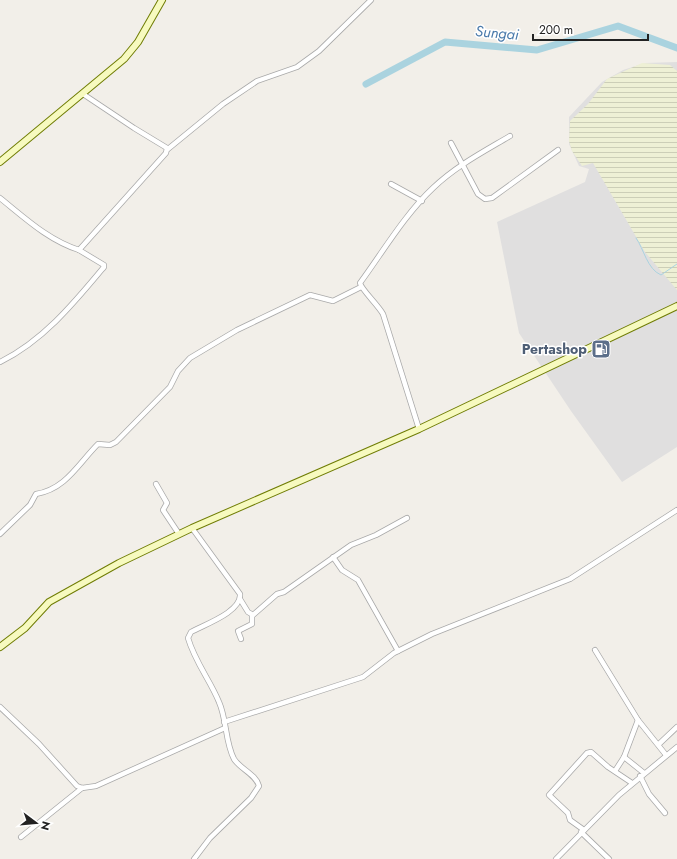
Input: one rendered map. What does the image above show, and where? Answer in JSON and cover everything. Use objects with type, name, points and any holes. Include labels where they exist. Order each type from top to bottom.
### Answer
[{"type":"street","points":[[0,162],[83,94],[132,51],[162,0]]},
{"type":"street","points":[[79,250],[168,149],[223,104],[257,81],[297,67],[319,52],[371,0]]},
{"type":"street","points":[[83,94],[168,149]]},
{"type":"street","points":[[419,429],[383,314],[378,305],[361,287],[360,283],[432,188],[461,165],[510,136]]},
{"type":"street","points":[[451,143],[461,165],[478,194],[485,199],[492,198],[558,150]]},
{"type":"street","points":[[391,184],[422,201]]},
{"type":"street","points":[[0,198],[42,232],[69,247],[79,250],[104,265],[104,268],[77,300],[51,326],[19,352],[0,362]]},
{"type":"street","points":[[0,534],[29,507],[36,494],[46,492],[61,485],[98,444],[101,443],[110,445],[116,442],[170,386],[178,371],[190,358],[236,330],[310,295],[333,301],[361,287]]},
{"type":"street","points":[[0,647],[25,628],[49,602],[119,563],[192,528],[419,429],[677,306]]},
{"type":"street","points":[[156,484],[167,503],[163,510],[179,534]]},
{"type":"street","points":[[224,722],[363,676],[398,651],[432,634],[570,579],[677,510]]},
{"type":"street","points":[[252,616],[277,594],[284,592],[352,544],[376,535],[407,518]]},
{"type":"street","points":[[192,528],[240,594],[240,599],[252,616],[252,624],[238,631],[241,639]]},
{"type":"street","points":[[333,557],[342,570],[358,580],[398,651]]},
{"type":"street","points":[[194,859],[210,838],[249,801],[259,788],[256,779],[238,765],[234,759],[225,728],[220,703],[197,661],[188,636],[193,631],[230,610],[240,599]]},
{"type":"street","points":[[595,650],[638,720],[659,744],[666,755]]},
{"type":"street","points":[[0,706],[39,744],[63,773],[77,786],[82,788]]},
{"type":"street","points":[[614,771],[624,757],[638,720]]},
{"type":"street","points":[[659,744],[677,727]]},
{"type":"street","points":[[21,837],[82,788],[96,786],[225,728]]},
{"type":"street","points":[[556,859],[632,783],[677,747]]},
{"type":"street","points":[[609,859],[583,831],[570,820],[568,813],[551,798],[550,792],[589,752],[632,783]]},
{"type":"street","points":[[624,757],[642,775],[649,794],[665,813]]},
{"type":"shaded area","points":[[677,62],[677,447],[622,482],[571,411],[519,333],[497,222],[585,182],[589,169],[579,166],[569,144],[569,117],[602,82],[623,70],[645,63]]},
{"type":"green space","points":[[642,63],[670,65],[677,71],[677,290],[645,252],[593,163],[582,166],[572,151],[569,141],[570,121],[588,104],[607,79]]},
{"type":"waterway","name":"Sungai","points":[[366,84],[445,42],[537,50],[618,26],[677,48]]},
{"type":"waterway","points":[[636,238],[649,264],[656,272],[661,275],[677,264]]},
{"type":"place","name":"Pertashop","points":[[601,349]]}]
